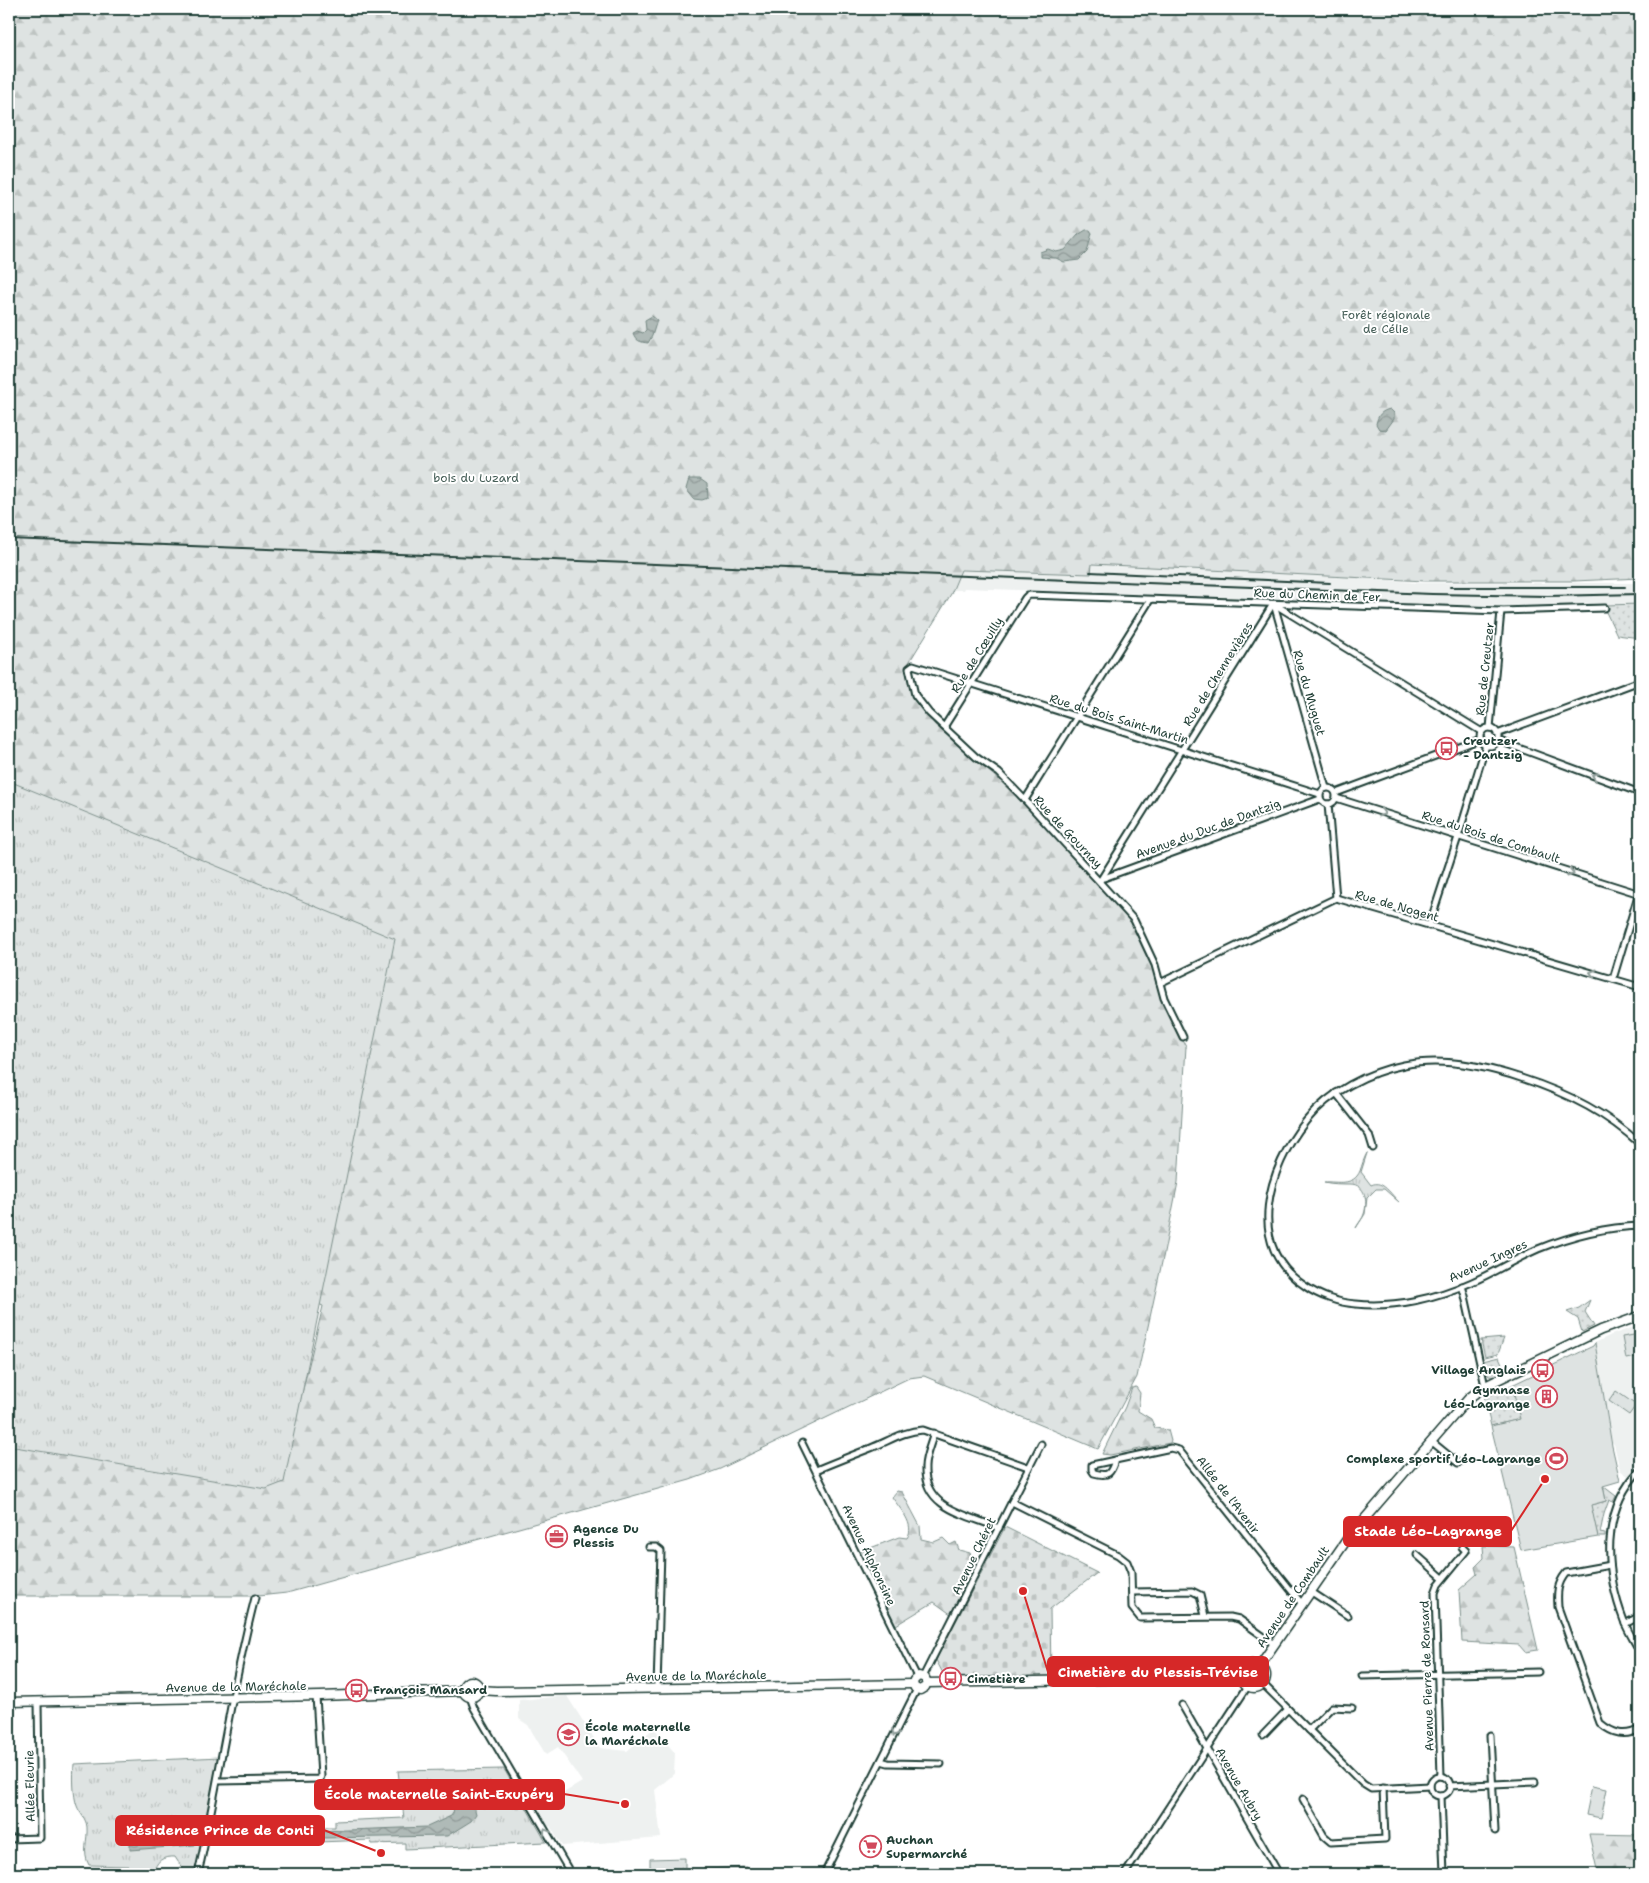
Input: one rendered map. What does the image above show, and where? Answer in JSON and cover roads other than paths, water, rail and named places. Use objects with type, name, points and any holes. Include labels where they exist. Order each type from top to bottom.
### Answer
[{"type":"street","name":"Rue du Chemin de Fer","points":[[1028,595],[1501,611],[1606,608]]},
{"type":"street","name":"Rue de Cœuilly","points":[[944,727],[1028,595]]},
{"type":"street","points":[[1026,800],[1150,600]]},
{"type":"street","points":[[1274,604],[1482,732]]},
{"type":"street","name":"Rue de Chennevières","points":[[1102,880],[1274,604]]},
{"type":"street","name":"Rue du Muguet","points":[[1274,604],[1326,788]]},
{"type":"street","name":"Rue de Creutzer","points":[[1490,728],[1501,611]]},
{"type":"street","name":"Rue du Bois Saint-Martin","points":[[911,666],[1183,750],[1320,796]]},
{"type":"street","name":"Rue de Gournay","points":[[911,666],[909,671],[915,696],[929,713],[976,756],[999,773],[1026,800],[1102,880],[1134,920],[1154,965],[1164,998],[1182,1037]]},
{"type":"street","points":[[1481,739],[1486,744],[1491,745],[1497,737],[1640,681]]},
{"type":"street","points":[[1482,732],[1490,728],[1494,730],[1497,737],[1640,793]]},
{"type":"street","points":[[1481,739],[1482,732]]},
{"type":"street","points":[[1328,804],[1332,802],[1336,795],[1481,739]]},
{"type":"street","points":[[1429,926],[1486,744]]},
{"type":"street","points":[[1328,804],[1323,802],[1320,796],[1326,788],[1331,788],[1336,795]]},
{"type":"street","name":"Rue du Bois de Combault","points":[[1336,795],[1458,837],[1640,892]]},
{"type":"street","name":"Avenue du Duc de Dantzig","points":[[1102,880],[1320,796]]},
{"type":"street","points":[[1328,804],[1336,898]]},
{"type":"street","points":[[1613,979],[1640,892]]},
{"type":"street","name":"Rue de Nogent","points":[[1160,983],[1336,898],[1640,987]]},
{"type":"street","name":"Avenue Ingres","points":[[1640,1144],[1606,1116],[1579,1101],[1538,1084],[1474,1066],[1437,1062],[1403,1065],[1369,1076],[1336,1093],[1314,1111],[1302,1125],[1279,1165],[1270,1188],[1267,1210],[1269,1232],[1280,1263],[1297,1281],[1316,1293],[1335,1300],[1356,1304],[1386,1305],[1412,1301],[1462,1286],[1550,1244],[1593,1233],[1640,1226]]},
{"type":"street","points":[[1336,1093],[1369,1135],[1373,1148]]},
{"type":"street","points":[[1462,1286],[1485,1386]]},
{"type":"street","name":"Avenue de Combault","points":[[1260,1665],[1348,1538],[1469,1398],[1485,1386],[1601,1330],[1640,1316]]},
{"type":"street","points":[[816,1470],[911,1431],[923,1430],[1028,1467]]},
{"type":"street","points":[[934,1433],[925,1465],[925,1475],[928,1486],[936,1500],[944,1507],[999,1528]]},
{"type":"street","points":[[1431,1441],[1458,1464]]},
{"type":"street","name":"Avenue Alphonsine","points":[[802,1443],[922,1679]]},
{"type":"street","name":"Avenue Chéret","points":[[922,1679],[1041,1444]]},
{"type":"street","name":"Allée de l'Avenir","points":[[1115,1460],[1109,1475],[1099,1475],[1092,1470],[1092,1465],[1115,1460],[1171,1448],[1179,1450],[1302,1604]]},
{"type":"street","points":[[1640,1470],[1620,1498],[1613,1515],[1609,1542],[1614,1589],[1625,1624],[1640,1652]]},
{"type":"street","points":[[1012,1502],[1118,1556],[1126,1562],[1131,1572],[1132,1608],[1140,1618],[1230,1617],[1239,1619],[1274,1644]]},
{"type":"street","points":[[649,1547],[656,1547],[661,1551],[657,1688]]},
{"type":"street","name":"Avenue Pierre de Ronsard","points":[[1441,1776],[1435,1593],[1443,1578],[1466,1551],[1462,1547]]},
{"type":"street","points":[[1417,1555],[1443,1578]]},
{"type":"street","points":[[1610,1565],[1566,1573],[1559,1581],[1557,1593],[1558,1608],[1600,1723],[1608,1729],[1624,1734],[1640,1729]]},
{"type":"street","points":[[1132,1592],[1192,1591],[1200,1595],[1204,1616]]},
{"type":"street","points":[[1310,1591],[1348,1616]]},
{"type":"street","points":[[198,1874],[218,1781],[232,1697],[255,1598]]},
{"type":"street","points":[[1625,1624],[1640,1616]]},
{"type":"street","points":[[1249,1665],[1260,1665],[1266,1672],[1263,1684],[1254,1688],[1248,1686],[1242,1677],[1243,1672],[1249,1665]]},
{"type":"street","points":[[1362,1676],[1538,1672]]},
{"type":"street","points":[[824,1874],[881,1761],[915,1687],[914,1680],[1242,1677]]},
{"type":"street","points":[[915,1687],[924,1688],[922,1679]]},
{"type":"street","points":[[470,1697],[476,1696],[480,1690],[477,1683],[470,1680],[464,1684],[463,1691],[470,1697],[474,1708],[571,1874]]},
{"type":"street","points":[[1263,1684],[1363,1784],[1371,1788],[1430,1786]]},
{"type":"street","points":[[1125,1874],[1248,1686]]},
{"type":"street","name":"Avenue de la Maréchale","points":[[480,1690],[915,1687]]},
{"type":"street","name":"Avenue de la Maréchale","points":[[9,1702],[463,1691]]},
{"type":"street","points":[[218,1781],[320,1779],[316,1696]]},
{"type":"street","name":"Allée Fleurie","points":[[9,1839],[40,1838],[38,1702]]},
{"type":"street","name":"Avenue Aubry","points":[[1182,1705],[1278,1874]]},
{"type":"street","points":[[1309,1730],[1332,1707],[1352,1708]]},
{"type":"street","points":[[1263,1735],[1288,1709]]},
{"type":"street","points":[[1490,1735],[1495,1831]]},
{"type":"street","points":[[881,1761],[888,1763],[940,1764]]},
{"type":"street","points":[[1441,1776],[1449,1782],[1450,1786],[1448,1791],[1441,1796],[1431,1791],[1430,1786],[1431,1781],[1435,1777],[1441,1776]]},
{"type":"street","points":[[1450,1786],[1535,1782]]},
{"type":"street","points":[[1303,1798],[1324,1836],[1331,1842],[1385,1839],[1383,1788]]},
{"type":"street","points":[[1441,1796],[1444,1874]]},
{"type":"street","points":[[206,1839],[307,1834]]},
{"type":"water","points":[[1086,230],[1090,230],[1092,233],[1087,252],[1079,260],[1064,262],[1056,258],[1040,257],[1040,252],[1048,249],[1056,252],[1065,250],[1078,235]]},
{"type":"water","points":[[652,316],[657,320],[652,336],[648,343],[639,341],[633,333],[637,331],[643,333],[646,330],[645,320]]},
{"type":"water","points":[[1390,409],[1394,413],[1394,419],[1386,430],[1379,429],[1376,424],[1379,416],[1382,412]]},
{"type":"water","points":[[689,479],[700,479],[707,484],[708,498],[702,500],[694,499],[686,489]]},
{"type":"water","points":[[466,1799],[473,1802],[476,1814],[471,1821],[447,1836],[321,1838],[321,1831],[427,1827],[451,1816],[455,1802]]},
{"type":"water","points":[[195,1838],[195,1845],[130,1850],[130,1843]]},
{"type":"railway","points":[[9,539],[1432,594],[1548,596],[1640,594]]},
{"type":"railway","points":[[1090,572],[1330,583]]},
{"type":"railway","points":[[1450,587],[1625,587]]},
{"type":"place","name":"Creutzer - Dantzig","points":[[1447,748]]},
{"type":"place","name":"Village Anglais","points":[[1542,1370]]},
{"type":"place","name":"Gymnase Léo-Lagrange","points":[[1546,1397]]},
{"type":"place","name":"Complexe sportif Léo-Lagrange","points":[[1557,1459]]},
{"type":"place","name":"Stade Léo-Lagrange","points":[[1545,1479]]},
{"type":"place","name":"Agence Du Plessis","points":[[557,1536]]},
{"type":"place","name":"Cimetière du Plessis-Trévise","points":[[1023,1591]]},
{"type":"place","name":"Cimetière","points":[[951,1679]]},
{"type":"place","name":"François Mansard","points":[[357,1690]]},
{"type":"place","name":"École maternelle la Maréchale","points":[[569,1734]]},
{"type":"place","name":"École maternelle Saint-Exupéry","points":[[625,1804]]},
{"type":"place","name":"Auchan Supermarché","points":[[870,1847]]},
{"type":"place","name":"Résidence Prince de Conti","points":[[381,1853]]},
{"type":"park label","name":"Forêt régionale de Célie","points":[[1386,322]]},
{"type":"park label","name":"bois du Luzard","points":[[476,478]]}]
